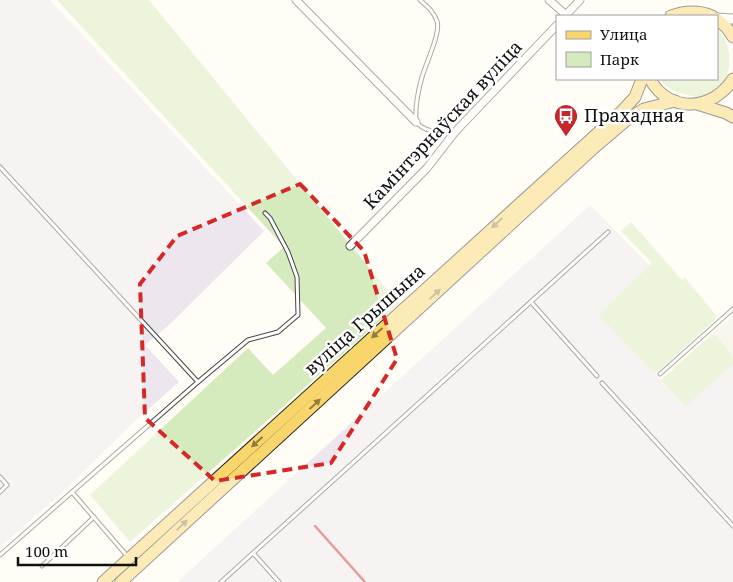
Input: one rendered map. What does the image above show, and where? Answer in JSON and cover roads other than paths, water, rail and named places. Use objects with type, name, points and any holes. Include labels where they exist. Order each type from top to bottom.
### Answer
[{"type":"main road","points":[[675,15],[694,11],[708,15]]},
{"type":"main road","points":[[718,19],[733,37]]},
{"type":"main road","points":[[651,80],[661,94],[675,101],[690,105],[718,96],[733,79]]},
{"type":"main road","name":"вуліца Грышына","points":[[103,582],[623,110],[635,97],[642,80]]},
{"type":"main road","name":"вуліца Грышына","points":[[121,582],[596,146],[629,118],[644,109],[675,101]]},
{"type":"main road","points":[[697,104],[733,117]]},
{"type":"street","points":[[296,0],[416,122]]},
{"type":"street","points":[[549,0],[564,15]]},
{"type":"street","points":[[566,15],[580,0]]},
{"type":"street","points":[[718,18],[733,19]]},
{"type":"street","name":"Камінтэрнаўская вуліца","points":[[350,246],[427,168],[455,132],[556,26]]},
{"type":"lane","points":[[420,0],[434,13],[438,23],[422,79],[416,111],[416,122],[422,129],[427,131],[455,132]]},
{"type":"lane","points":[[0,167],[198,382]]},
{"type":"lane","points":[[0,555],[248,340],[278,332],[298,315],[298,277],[288,252],[265,214]]},
{"type":"lane","points":[[221,582],[608,232]]},
{"type":"lane","points":[[531,302],[597,376]]},
{"type":"lane","points":[[660,374],[733,309]]},
{"type":"lane","points":[[602,383],[733,526]]},
{"type":"lane","points":[[0,477],[7,485],[0,492]]},
{"type":"lane","points":[[72,492],[137,567]]},
{"type":"lane","points":[[42,566],[94,516]]},
{"type":"lane","points":[[253,553],[279,582]]},
{"type":"railway","points":[[315,526],[365,582]]},
{"type":"place","name":"Прахадная","points":[[566,137]]}]
